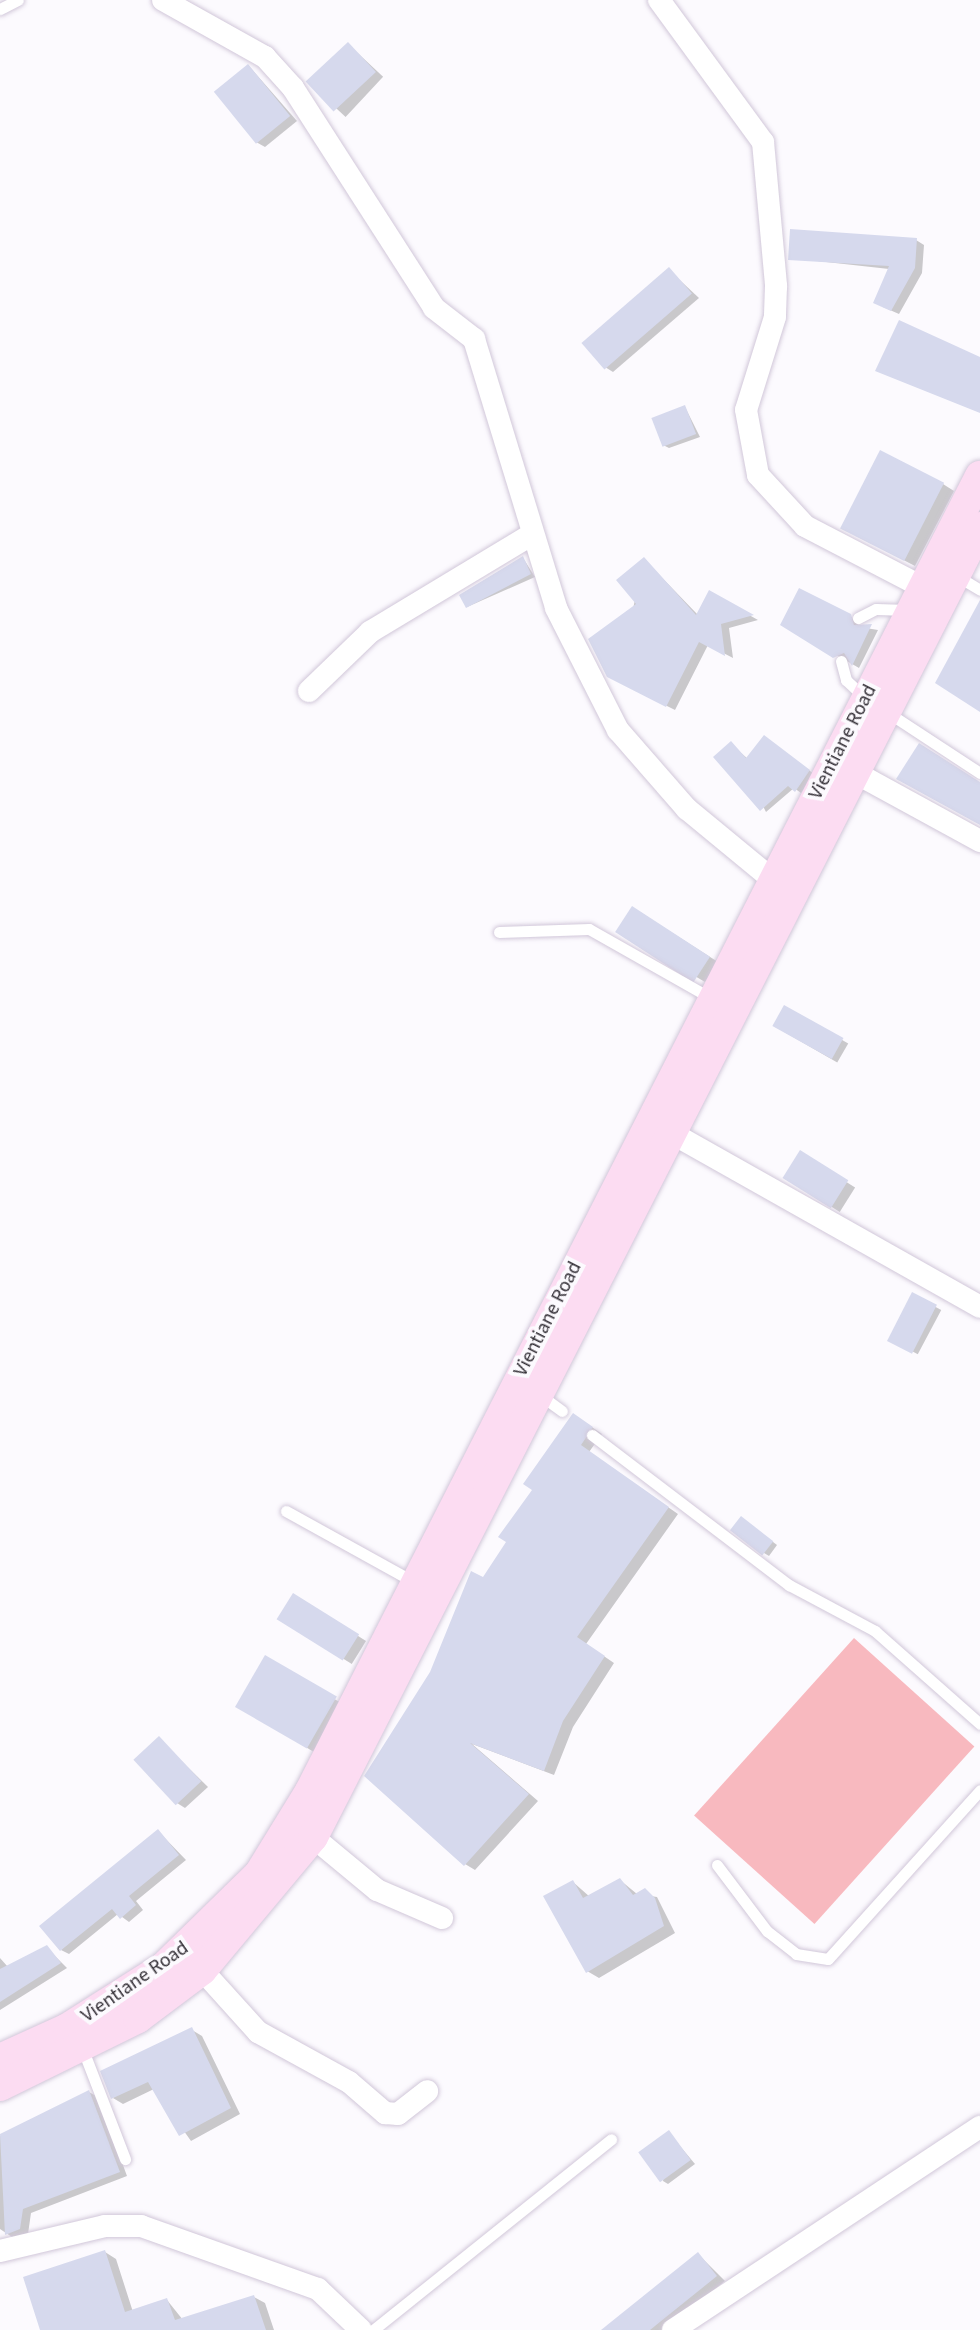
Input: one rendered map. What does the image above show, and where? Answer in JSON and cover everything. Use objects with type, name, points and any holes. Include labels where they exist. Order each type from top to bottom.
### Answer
[{"type":"main road","name":"Vientiane Road","points":[[0,2059],[107,2004],[218,1920],[259,1874],[310,1791],[416,1583],[661,1127],[712,998],[773,880],[876,705],[916,598],[980,476]]},
{"type":"main road","points":[[0,2086],[83,2050],[202,1970],[313,1837],[551,1403],[661,1127],[854,772],[876,705],[968,583],[980,527]]},
{"type":"street","points":[[163,0],[265,57],[293,88],[434,308],[474,339],[531,535],[556,608],[618,730],[687,809],[773,880]]},
{"type":"street","points":[[659,0],[763,142],[776,286],[775,317],[746,410],[758,475],[805,526],[916,598]]},
{"type":"street","points":[[309,691],[370,632],[531,535]]},
{"type":"street","points":[[854,772],[980,841]]},
{"type":"street","points":[[661,1127],[980,1307]]},
{"type":"street","points":[[313,1837],[377,1890],[442,1918]]},
{"type":"street","points":[[202,1970],[258,2032],[349,2082],[385,2113],[398,2114],[427,2091]]},
{"type":"street","points":[[673,2330],[980,2127]]},
{"type":"street","points":[[0,2251],[105,2226],[141,2226],[318,2289],[361,2330]]},
{"type":"lane","points":[[0,9],[18,0]]},
{"type":"lane","points":[[858,618],[876,609],[916,598]]},
{"type":"lane","points":[[841,661],[846,680],[876,705],[980,773]]},
{"type":"lane","points":[[499,932],[589,929],[712,998]]},
{"type":"lane","points":[[592,1435],[789,1585],[875,1631],[980,1724]]},
{"type":"lane","points":[[286,1511],[416,1583]]},
{"type":"lane","points":[[717,1865],[767,1931],[796,1954],[828,1959],[980,1790]]},
{"type":"lane","points":[[83,2050],[125,2159]]},
{"type":"lane","points":[[373,2330],[611,2139]]},
{"type":"shaded area","points":[[854,1638],[974,1746],[814,1924],[694,1816]]},
{"type":"building","points":[[348,42],[376,72],[334,112],[306,82]]},
{"type":"building","points":[[248,64],[290,116],[256,144],[214,92]]},
{"type":"building","points":[[790,229],[917,238],[915,268],[891,311],[873,303],[889,266],[788,260]]},
{"type":"building","points":[[669,267],[692,293],[604,370],[581,343]]},
{"type":"building","points":[[899,320],[980,357],[980,413],[875,371]]},
{"type":"building","points":[[685,405],[696,434],[663,447],[651,418]]},
{"type":"building","points":[[880,450],[944,483],[904,561],[840,528]]},
{"type":"building","points":[[523,556],[531,574],[466,608],[459,595]]},
{"type":"building","points":[[644,557],[696,615],[709,590],[754,615],[721,624],[725,656],[699,642],[666,707],[607,677],[588,639],[636,604],[616,580]]},
{"type":"building","points":[[799,588],[851,614],[854,625],[872,624],[852,666],[844,653],[833,658],[780,625]]},
{"type":"building","points":[[980,600],[980,712],[935,683]]},
{"type":"building","points":[[764,735],[810,770],[795,792],[788,786],[760,811],[713,757],[731,741],[746,758]]},
{"type":"building","points":[[919,743],[980,782],[980,825],[896,779]]},
{"type":"building","points":[[632,906],[710,957],[693,983],[615,932]]},
{"type":"building","points":[[784,1005],[843,1038],[832,1059],[772,1026]]},
{"type":"building","points":[[800,1150],[848,1180],[831,1208],[783,1178]]},
{"type":"building","points":[[912,1292],[937,1305],[912,1354],[887,1341]]},
{"type":"building","points":[[573,1413],[593,1427],[581,1445],[669,1507],[577,1637],[605,1656],[563,1721],[544,1771],[470,1743],[529,1794],[464,1866],[364,1776],[430,1672],[471,1571],[483,1577],[506,1542],[498,1537],[532,1490],[523,1484]]},
{"type":"building","points":[[741,1516],[773,1541],[762,1555],[730,1530]]},
{"type":"building","points":[[293,1593],[359,1634],[343,1661],[277,1619]]},
{"type":"building","points":[[265,1655],[337,1696],[307,1748],[235,1707]]},
{"type":"building","points":[[159,1736],[201,1781],[176,1805],[133,1760]]},
{"type":"building","points":[[158,1829],[179,1855],[129,1896],[136,1905],[120,1919],[112,1909],[60,1951],[39,1926]]},
{"type":"building","points":[[620,1878],[633,1895],[645,1888],[655,1898],[664,1926],[586,1973],[543,1896],[573,1880],[583,1898]]},
{"type":"building","points":[[47,1945],[61,1963],[0,2002],[0,1969]]},
{"type":"building","points":[[192,2027],[231,2108],[179,2136],[148,2082],[111,2099],[100,2071]]},
{"type":"building","points":[[89,2090],[120,2172],[23,2209],[20,2229],[5,2235],[0,2134]]},
{"type":"building","points":[[669,2130],[691,2160],[660,2182],[638,2152]]},
{"type":"building","points":[[105,2250],[125,2312],[167,2298],[175,2320],[254,2295],[266,2330],[40,2330],[23,2277]]},
{"type":"building","points":[[698,2252],[717,2276],[650,2330],[601,2330]]}]
